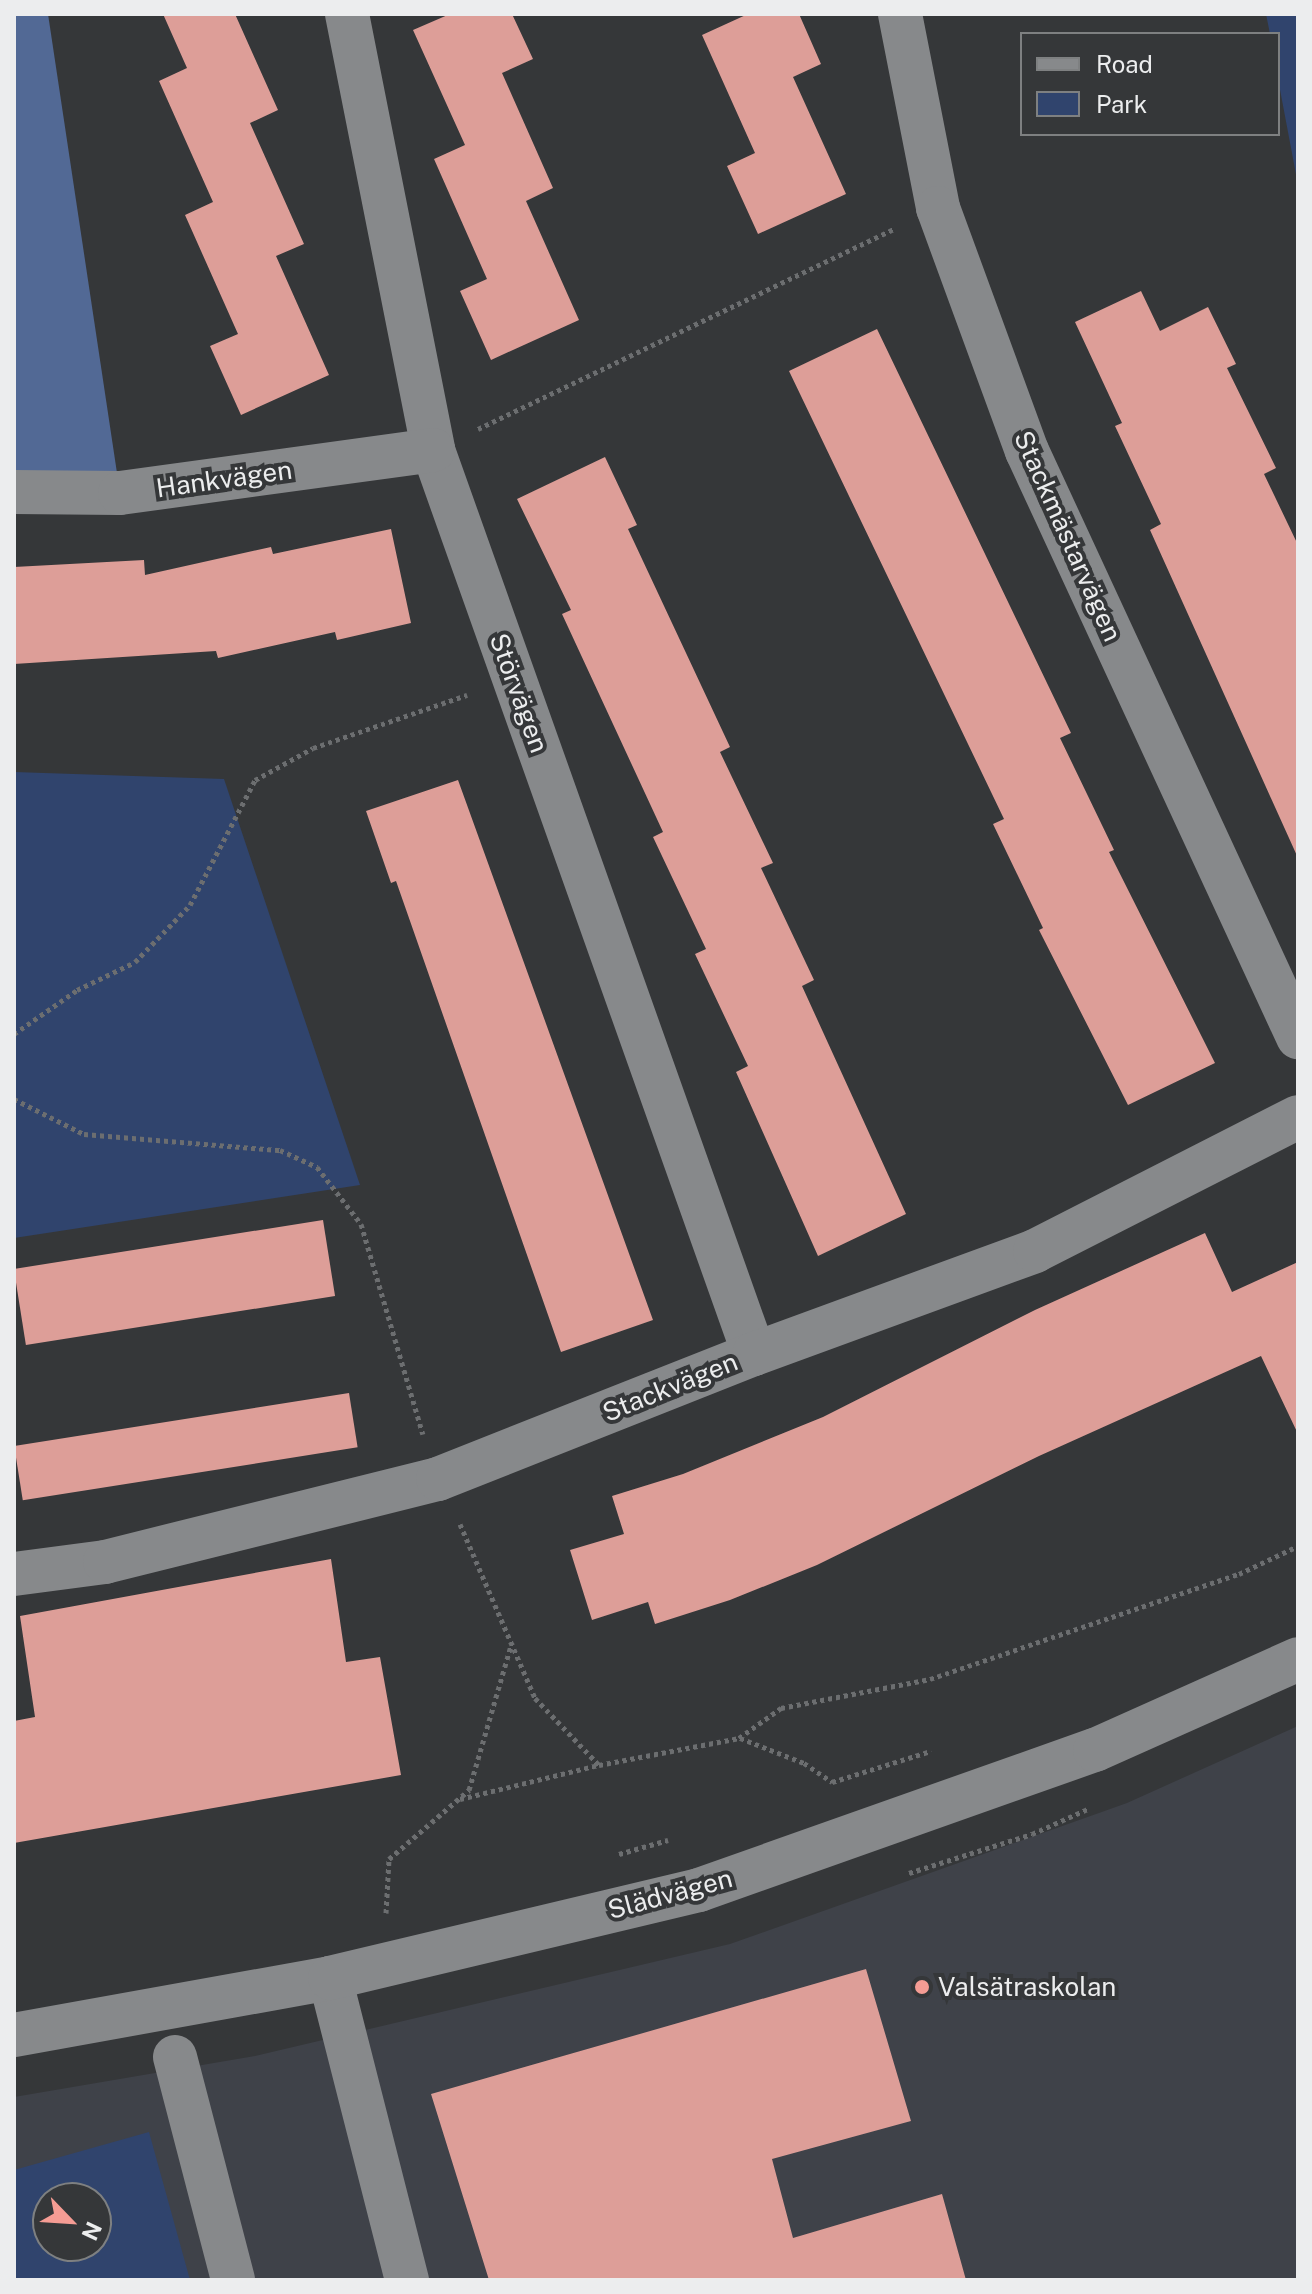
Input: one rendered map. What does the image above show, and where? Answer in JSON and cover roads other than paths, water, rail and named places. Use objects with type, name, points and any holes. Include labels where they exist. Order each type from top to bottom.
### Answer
[{"type":"street","name":"Störvägen","points":[[347,14],[433,450],[754,1354]]},
{"type":"street","name":"Stackmästarvägen","points":[[900,14],[938,208],[1027,451],[1298,1037]]},
{"type":"street","name":"Hankvägen","points":[[14,492],[120,493],[433,450]]},
{"type":"street","name":"Stackvägen","points":[[14,1574],[105,1562],[438,1479],[754,1354],[1035,1251],[1298,1117]]},
{"type":"street","name":"Slädvägen","points":[[14,2035],[330,1978],[699,1890],[1095,1750],[1298,1659]]},
{"type":"street","points":[[330,1978],[407,2280]]},
{"type":"street","points":[[175,2057],[233,2280]]},
{"type":"place","name":"Valsätraskolan","points":[[922,1987]]}]
